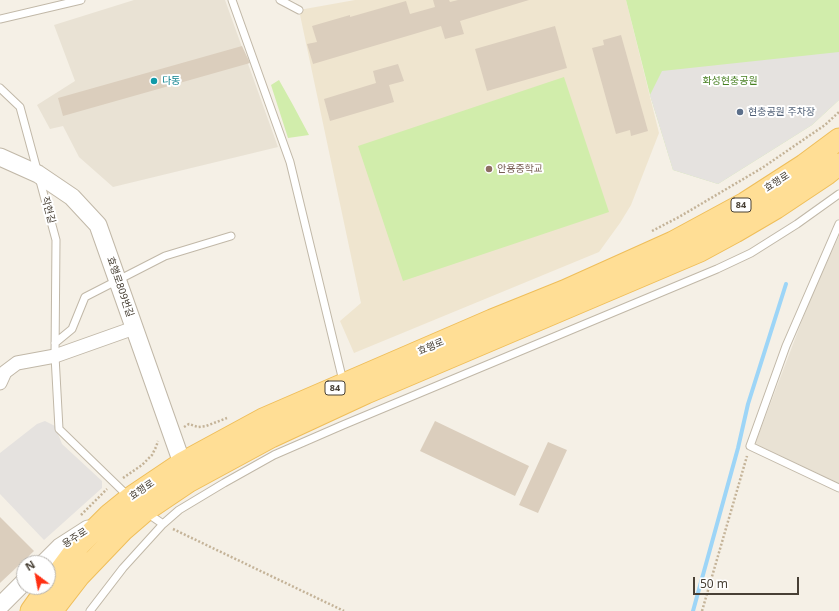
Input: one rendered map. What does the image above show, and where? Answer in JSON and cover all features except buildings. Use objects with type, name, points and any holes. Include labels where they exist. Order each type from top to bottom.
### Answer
[{"type":"main road","name":"효행로","points":[[641,266],[673,242],[745,203],[804,165],[839,139]]},
{"type":"main road","name":"효행로","points":[[56,576],[80,544],[109,516],[138,505],[188,482],[267,428],[344,385],[495,328],[641,266],[700,251],[776,208],[827,174],[839,164]]},
{"type":"main road","name":"효행로","points":[[52,611],[79,576],[124,530],[138,505],[182,463],[267,428],[366,393],[495,328]]},
{"type":"main road","name":"효행로","points":[[30,611],[42,595]]},
{"type":"street","name":"효행로809번길","points":[[0,158],[38,174],[72,197],[98,225],[182,463]]},
{"type":"street","points":[[0,382],[5,372],[17,363],[55,349],[134,328]]},
{"type":"street","name":"용주로","points":[[52,555],[60,547],[109,516]]},
{"type":"street","points":[[0,606],[16,590]]},
{"type":"lane","points":[[0,19],[81,0]]},
{"type":"lane","points":[[232,0],[290,162],[344,385]]},
{"type":"lane","points":[[280,0],[299,10]]},
{"type":"lane","name":"작현길","points":[[0,88],[20,107],[56,240],[55,349],[59,429],[138,505],[163,524]]},
{"type":"lane","points":[[90,611],[123,568],[163,524],[179,510],[274,455],[717,269],[751,253],[797,224],[839,194]]},
{"type":"lane","points":[[839,224],[786,346],[750,446],[839,488]]},
{"type":"lane","points":[[55,349],[72,329],[85,297],[165,256],[231,236]]},
{"type":"path","points":[[702,611],[750,446]]},
{"type":"path","points":[[163,524],[344,611]]},
{"type":"shaded area","points":[[134,0],[225,0],[278,147],[113,187],[79,157],[63,126],[50,129],[37,105],[75,81],[54,25]]},
{"type":"shaded area","name":"안용중학교","points":[[355,0],[626,0],[659,133],[631,205],[599,252],[354,353],[340,321],[361,303],[299,10]]},
{"type":"shaded area","name":"현충공원 주차장","points":[[839,52],[839,100],[812,125],[718,184],[673,170],[650,95],[662,71]]},
{"type":"shaded area","points":[[839,236],[839,483],[755,444],[811,297]]},
{"type":"shaded area","points":[[45,421],[55,426],[62,444],[102,481],[102,488],[44,540],[0,494],[0,453],[37,424]]},
{"type":"green space","name":"화성현충공원","points":[[626,0],[839,0],[839,100],[812,125],[718,184],[673,170],[650,95]]},
{"type":"green space","points":[[564,77],[609,212],[403,281],[358,146]]},
{"type":"green space","points":[[279,80],[309,135],[288,138],[271,85]]},
{"type":"waterway","points":[[693,611],[738,448],[748,404],[786,284]]},
{"type":"place","name":"다동","points":[[154,81]]},
{"type":"place","name":"현충공원 주차장","points":[[740,112]]},
{"type":"place","name":"안용중학교","points":[[489,169]]}]
